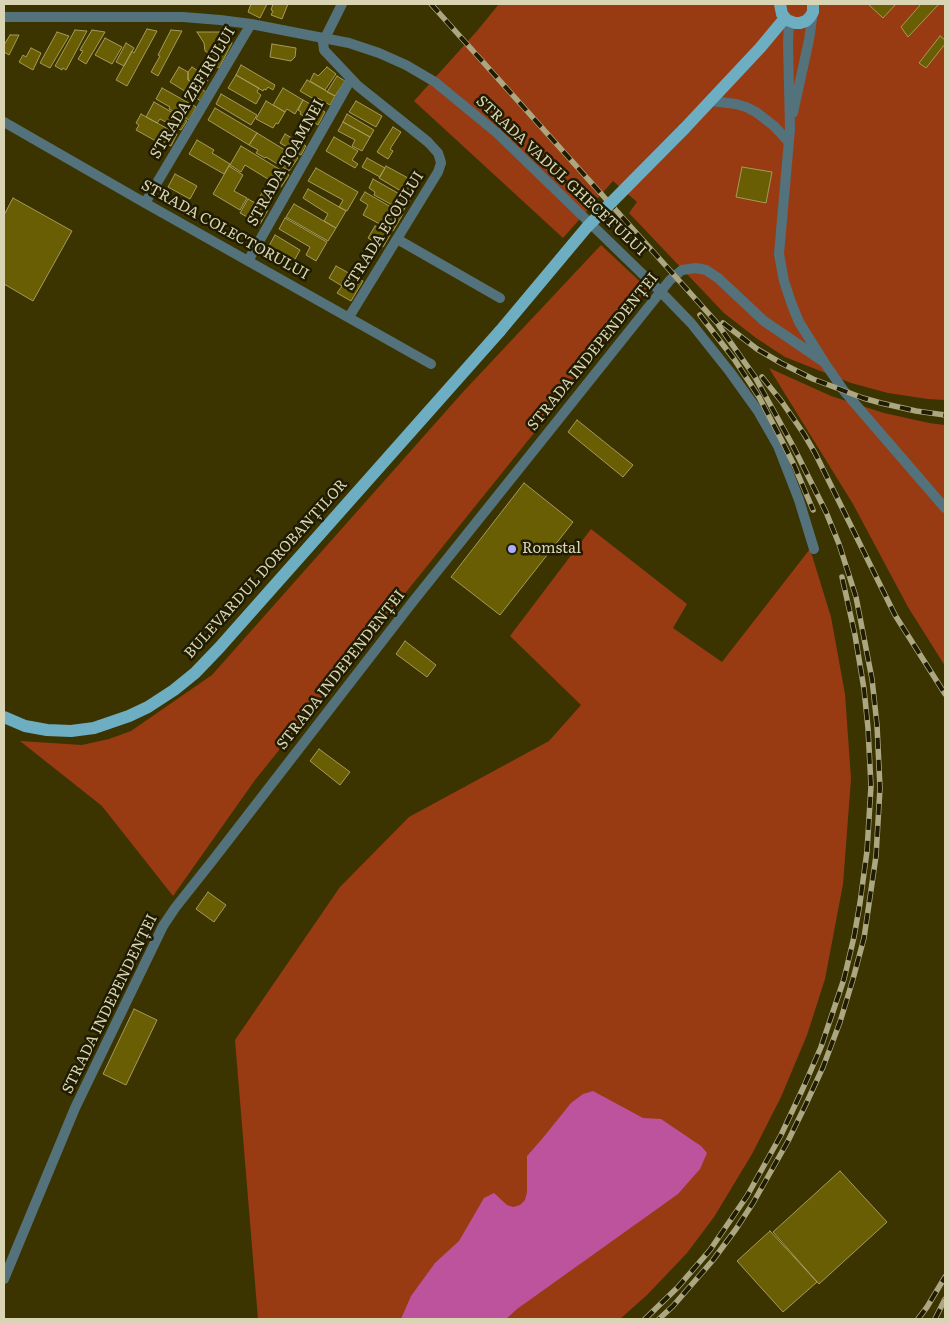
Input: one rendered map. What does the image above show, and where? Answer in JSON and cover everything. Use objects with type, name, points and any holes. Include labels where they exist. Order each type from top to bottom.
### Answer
[{"type":"main road","points":[[780,4],[782,14],[787,20],[795,23],[806,21],[813,8]]},
{"type":"main road","name":"BULEVARDUL DOROBANȚILOR","points":[[4,717],[25,726],[47,730],[72,731],[94,728],[114,722],[148,707],[195,673],[220,648],[500,331],[587,227],[684,129],[787,20]]},
{"type":"street","points":[[342,4],[324,38],[322,46],[351,79]]},
{"type":"street","points":[[790,129],[813,8]]},
{"type":"street","name":"STRADA VADUL GHECETULUI","points":[[4,17],[183,17],[252,24],[350,43],[406,65],[436,82],[496,133],[691,323],[730,372],[762,417],[778,446],[799,500],[814,549]]},
{"type":"street","points":[[787,20],[790,129],[779,254],[784,281],[799,322],[844,391],[945,508]]},
{"type":"street","name":"STRADA ZEFIRULUI","points":[[145,203],[252,24]]},
{"type":"street","name":"STRADA ECOULUI","points":[[349,317],[438,172],[441,163],[435,148],[351,79]]},
{"type":"street","name":"STRADA TOAMNEI","points":[[248,261],[351,79]]},
{"type":"street","points":[[711,101],[746,106],[774,126],[789,142]]},
{"type":"street","name":"STRADA COLECTORULUI","points":[[4,122],[431,364]]},
{"type":"street","points":[[397,239],[500,298]]},
{"type":"street","name":"STRADA INDEPENDENȚEI","points":[[4,1279],[76,1108],[167,920],[411,604],[660,291],[682,270],[696,268],[706,270],[718,278],[764,321],[824,362]]},
{"type":"shaded area","points":[[499,4],[945,4],[945,400],[888,393],[851,383],[785,357],[756,338],[724,313],[629,213],[637,202],[613,181],[563,238],[414,101]]},
{"type":"shaded area","points":[[601,245],[649,290],[255,780],[173,896],[102,806],[20,741],[82,745],[109,739],[131,731],[212,675],[463,392]]},
{"type":"shaded area","points":[[769,368],[831,396],[884,413],[945,425],[945,666],[908,607],[853,504]]},
{"type":"shaded area","points":[[591,529],[687,604],[673,628],[722,662],[810,549],[831,617],[845,694],[851,779],[843,884],[825,979],[807,1035],[781,1097],[752,1154],[714,1217],[687,1253],[647,1295],[620,1319],[258,1319],[235,1040],[340,887],[409,817],[549,741],[581,705],[510,636]]},
{"type":"shaded area","points":[[593,1091],[643,1118],[661,1119],[701,1146],[707,1153],[700,1169],[678,1194],[517,1309],[506,1319],[401,1319],[411,1296],[435,1263],[459,1241],[484,1198],[494,1193],[507,1205],[513,1207],[520,1205],[525,1200],[527,1192],[527,1156],[571,1103],[583,1094]]},
{"type":"building","points":[[251,4],[267,4],[260,18],[248,12]]},
{"type":"building","points":[[273,4],[288,4],[282,19],[271,15]]},
{"type":"building","points":[[868,4],[896,4],[883,18]]},
{"type":"building","points":[[921,4],[939,4],[908,37],[901,27]]},
{"type":"building","points":[[147,29],[157,31],[127,86],[116,80]]},
{"type":"building","points":[[75,30],[87,31],[66,70],[63,68],[62,70],[55,66]]},
{"type":"building","points":[[92,30],[105,32],[86,64],[78,59],[83,51],[80,50]]},
{"type":"building","points":[[171,30],[182,31],[158,76],[151,72]]},
{"type":"building","points":[[57,32],[69,36],[50,68],[40,63]]},
{"type":"building","points":[[197,32],[228,32],[232,43],[219,68],[208,62],[211,55],[205,51],[204,43]]},
{"type":"building","points":[[10,35],[19,35],[9,55],[4,52],[4,45]]},
{"type":"building","points":[[940,36],[945,40],[945,44],[926,68],[919,63]]},
{"type":"building","points":[[105,38],[122,47],[112,64],[95,55]]},
{"type":"building","points":[[126,43],[134,48],[124,66],[116,62]]},
{"type":"building","points":[[272,44],[296,48],[295,57],[291,61],[270,57]]},
{"type":"building","points":[[31,48],[41,53],[33,70],[19,62],[23,55],[26,57]]},
{"type":"building","points":[[241,65],[275,85],[273,90],[268,87],[263,91],[236,75]]},
{"type":"building","points":[[179,67],[188,72],[188,80],[206,92],[201,101],[170,82]]},
{"type":"building","points":[[192,67],[209,78],[205,85],[203,83],[200,87],[188,80],[188,72]]},
{"type":"building","points":[[327,67],[336,74],[325,90],[310,81],[314,73],[318,76]]},
{"type":"building","points":[[236,75],[259,88],[257,92],[261,95],[256,104],[228,88]]},
{"type":"building","points":[[337,76],[345,81],[335,96],[327,92]]},
{"type":"building","points":[[307,80],[335,96],[330,105],[300,91]]},
{"type":"building","points":[[162,88],[196,107],[189,120],[156,99]]},
{"type":"building","points":[[283,88],[303,100],[295,114],[287,109],[285,112],[273,105]]},
{"type":"building","points":[[221,94],[257,115],[251,125],[216,104]]},
{"type":"building","points":[[303,100],[325,112],[318,125],[300,114],[301,112],[298,110]]},
{"type":"building","points":[[266,101],[285,112],[278,124],[276,123],[273,128],[256,119]]},
{"type":"building","points":[[356,101],[382,116],[376,127],[349,112]]},
{"type":"building","points":[[154,102],[187,121],[181,130],[160,119],[157,123],[146,117]]},
{"type":"building","points":[[215,108],[257,133],[249,145],[208,120]]},
{"type":"building","points":[[141,114],[177,134],[171,146],[164,143],[163,145],[136,130],[139,125],[136,123]]},
{"type":"building","points":[[347,114],[374,130],[370,137],[343,122]]},
{"type":"building","points":[[343,122],[370,137],[362,151],[352,146],[355,140],[338,131]]},
{"type":"building","points":[[393,127],[401,132],[390,149],[393,151],[388,159],[377,152]]},
{"type":"building","points":[[257,133],[298,158],[289,171],[256,153],[258,150],[249,145]]},
{"type":"building","points":[[285,134],[306,146],[301,155],[280,143]]},
{"type":"building","points":[[334,137],[358,151],[352,160],[358,164],[355,168],[326,151]]},
{"type":"building","points":[[197,140],[214,150],[212,153],[230,164],[224,174],[189,154]]},
{"type":"building","points":[[241,146],[289,175],[281,187],[245,165],[241,172],[230,165]]},
{"type":"building","points":[[367,158],[385,168],[380,177],[362,167]]},
{"type":"building","points":[[229,166],[243,175],[234,191],[247,198],[240,210],[213,194]]},
{"type":"building","points":[[386,166],[419,184],[411,197],[379,178]]},
{"type":"building","points":[[742,167],[772,172],[766,203],[736,197]]},
{"type":"building","points":[[316,168],[358,192],[347,211],[339,207],[343,200],[308,181]]},
{"type":"building","points":[[175,174],[197,186],[190,199],[168,187]]},
{"type":"building","points":[[373,179],[410,200],[403,211],[374,195],[375,192],[369,188]]},
{"type":"building","points":[[265,188],[276,194],[268,207],[257,201]]},
{"type":"building","points":[[308,189],[346,211],[336,228],[324,221],[328,214],[303,198]]},
{"type":"building","points":[[365,192],[403,214],[393,231],[363,215],[368,205],[360,200]]},
{"type":"building","points":[[13,198],[72,231],[33,301],[4,284],[4,215]]},
{"type":"building","points":[[248,199],[268,210],[260,224],[240,213]]},
{"type":"building","points":[[294,204],[336,228],[328,241],[286,217]]},
{"type":"building","points":[[285,218],[327,242],[316,261],[306,255],[310,247],[279,229]]},
{"type":"building","points":[[375,226],[390,235],[383,247],[368,238]]},
{"type":"building","points":[[275,235],[300,250],[294,261],[280,253],[275,262],[264,255]]},
{"type":"building","points":[[336,266],[363,281],[351,301],[337,293],[342,286],[329,278]]},
{"type":"building","points":[[577,420],[633,465],[623,477],[568,432]]},
{"type":"building","name":"Romstal","points":[[524,483],[573,522],[500,615],[451,577]]},
{"type":"building","points":[[405,641],[436,665],[427,677],[396,654]]},
{"type":"building","points":[[319,749],[350,772],[340,785],[310,761]]},
{"type":"building","points":[[208,892],[226,905],[214,922],[196,909]]},
{"type":"building","points":[[134,1009],[157,1020],[126,1085],[103,1074]]},
{"type":"building","points":[[840,1171],[887,1222],[819,1284],[773,1232]]},
{"type":"building","points":[[770,1231],[817,1282],[783,1312],[737,1261]]},
{"type":"railway","points":[[431,4],[717,323],[755,377],[793,446],[826,512],[839,544],[856,597],[872,679],[877,725],[880,788],[876,856],[864,938],[840,1022],[823,1067],[806,1104],[788,1141],[753,1203],[713,1260],[673,1306],[659,1319]]},
{"type":"railway","points":[[700,315],[734,359],[759,397],[794,465],[813,510]]},
{"type":"railway","points":[[723,323],[757,349],[813,379],[881,403],[945,415]]},
{"type":"railway","points":[[762,377],[782,402],[815,453],[895,615],[945,694]]},
{"type":"railway","points":[[645,1319],[678,1287],[710,1250],[747,1196],[781,1135],[804,1086],[821,1047],[844,979],[860,903],[867,851],[871,786],[864,689],[855,635],[842,577]]},
{"type":"railway","points":[[918,1319],[945,1277]]},
{"type":"railway","points":[[935,1319],[945,1299]]},
{"type":"place","name":"Romstal","points":[[512,549]]}]
